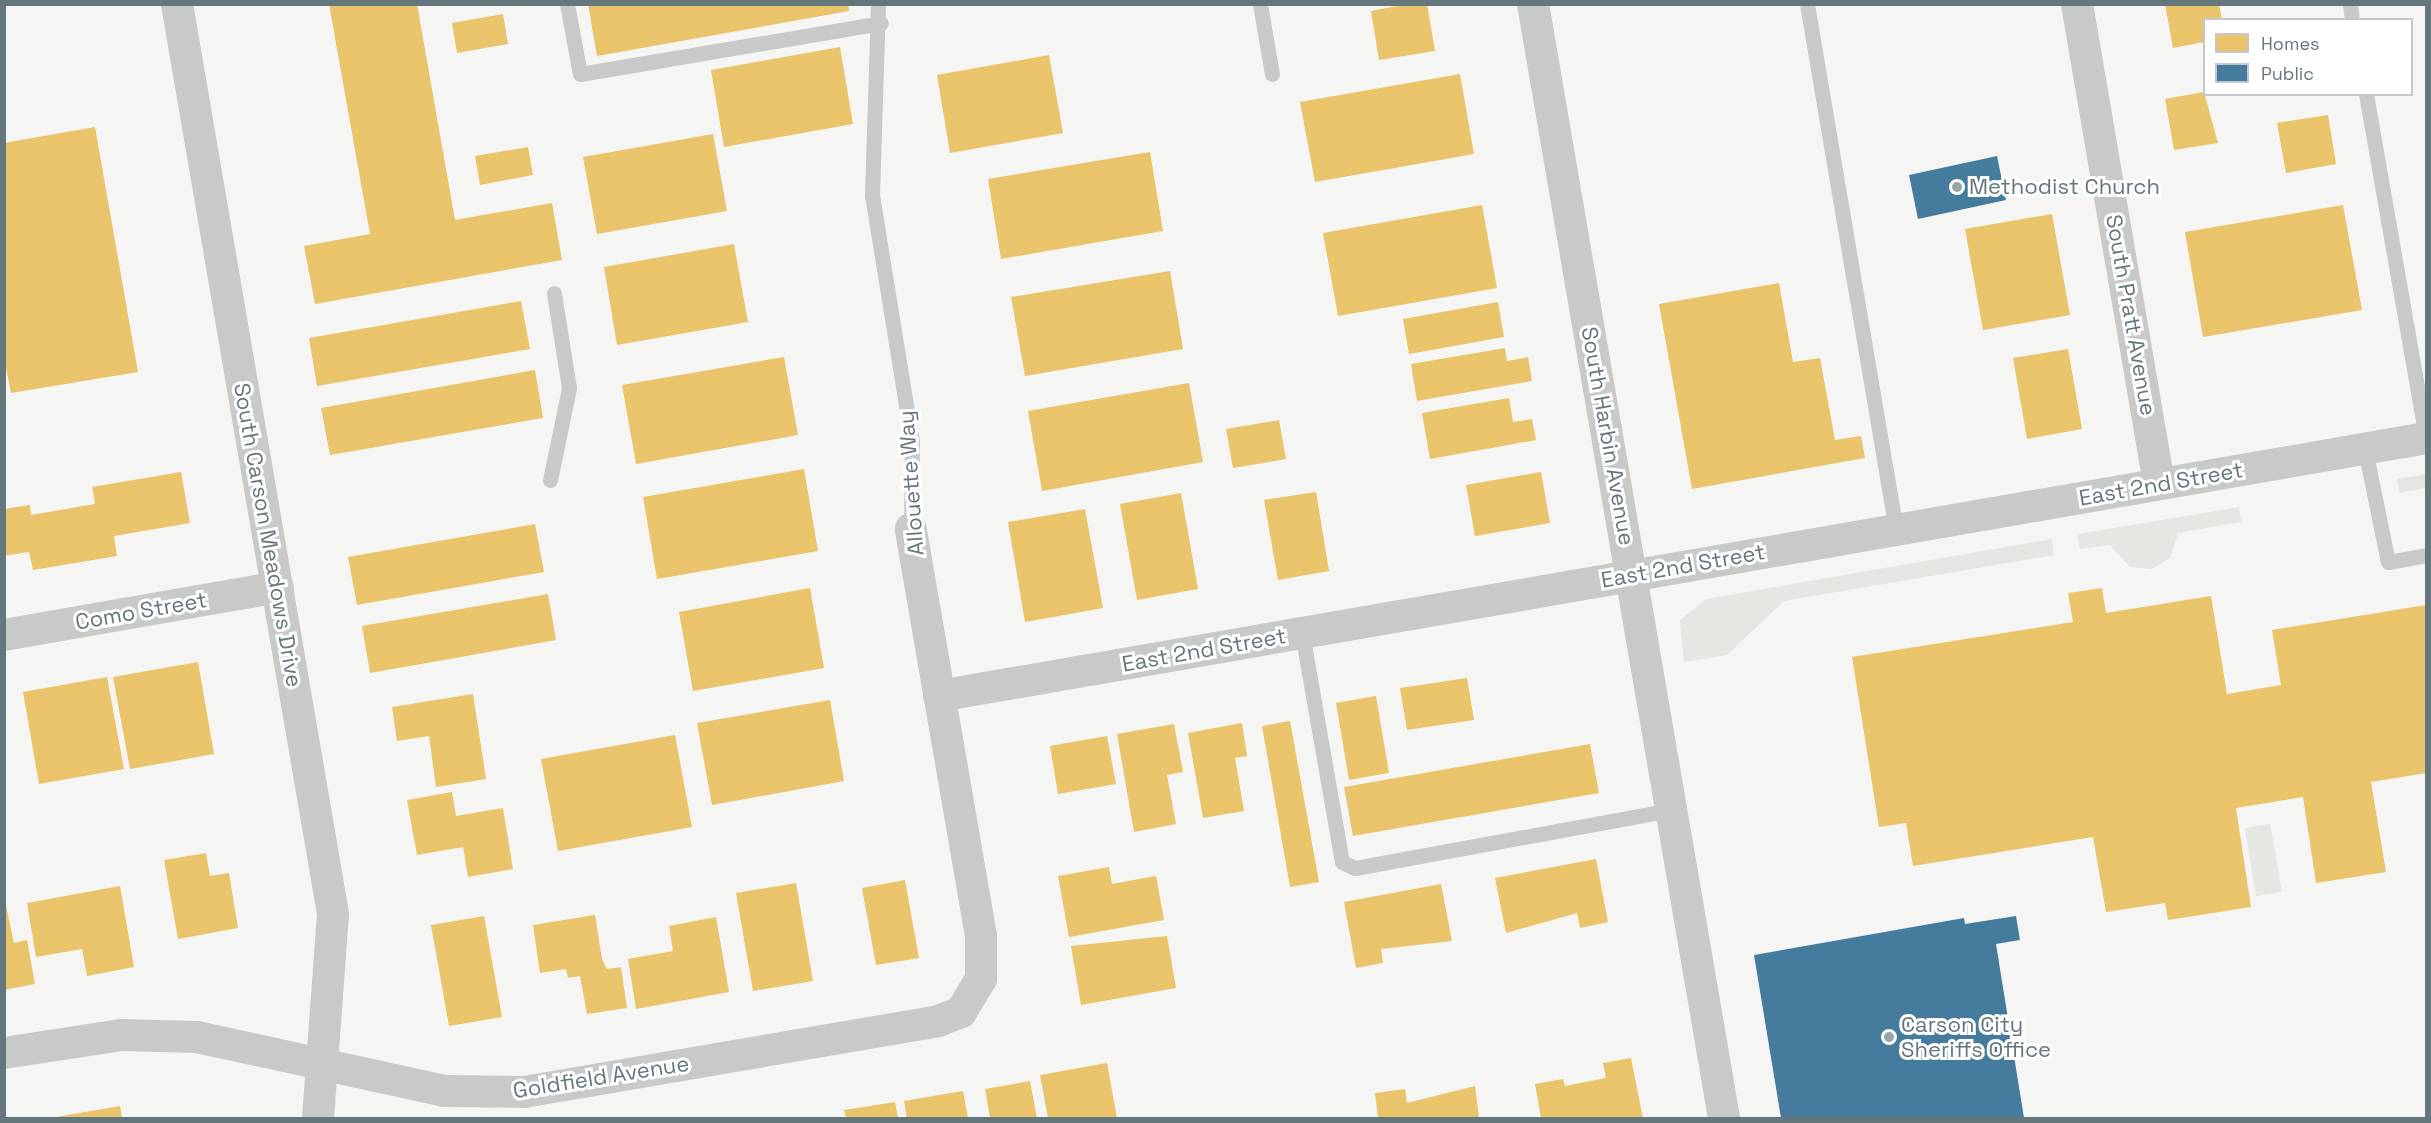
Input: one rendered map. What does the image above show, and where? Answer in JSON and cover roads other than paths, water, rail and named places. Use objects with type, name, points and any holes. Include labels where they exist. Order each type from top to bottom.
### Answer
[{"type":"street","name":"South Carson Meadows Drive","points":[[177,4],[333,914],[326,1067],[318,1119]]},
{"type":"street","name":"South Harbin Avenue","points":[[1533,4],[1724,1119]]},
{"type":"street","name":"South Pratt Avenue","points":[[2077,4],[2159,484]]},
{"type":"street","name":"East 2nd Street","points":[[939,696],[2426,438]]},
{"type":"street","name":"Allouette Way","points":[[911,530],[981,936],[982,968],[975,994]]},
{"type":"street","name":"Como Street","points":[[4,635],[278,587]]},
{"type":"street","name":"Goldfield Avenue","points":[[4,1053],[121,1035],[197,1037],[444,1091],[524,1092],[938,1021],[961,1011],[975,994]]},
{"type":"lane","points":[[567,4],[580,74],[881,22]]},
{"type":"lane","name":"Allouette Way","points":[[878,4],[881,22],[872,195],[912,442],[911,530]]},
{"type":"lane","points":[[1260,4],[1272,74]]},
{"type":"lane","points":[[1807,4],[1896,530]]},
{"type":"lane","points":[[2366,96],[2426,438]]},
{"type":"lane","points":[[550,480],[568,388],[554,293]]},
{"type":"lane","points":[[2366,449],[2388,562],[2427,555]]},
{"type":"lane","points":[[1302,633],[1342,862],[1355,868],[1672,810]]},
{"type":"place","name":"Methodist Church","points":[[1957,187]]},
{"type":"place","name":"Carson City Sheriffs Office","points":[[1889,1037]]}]
